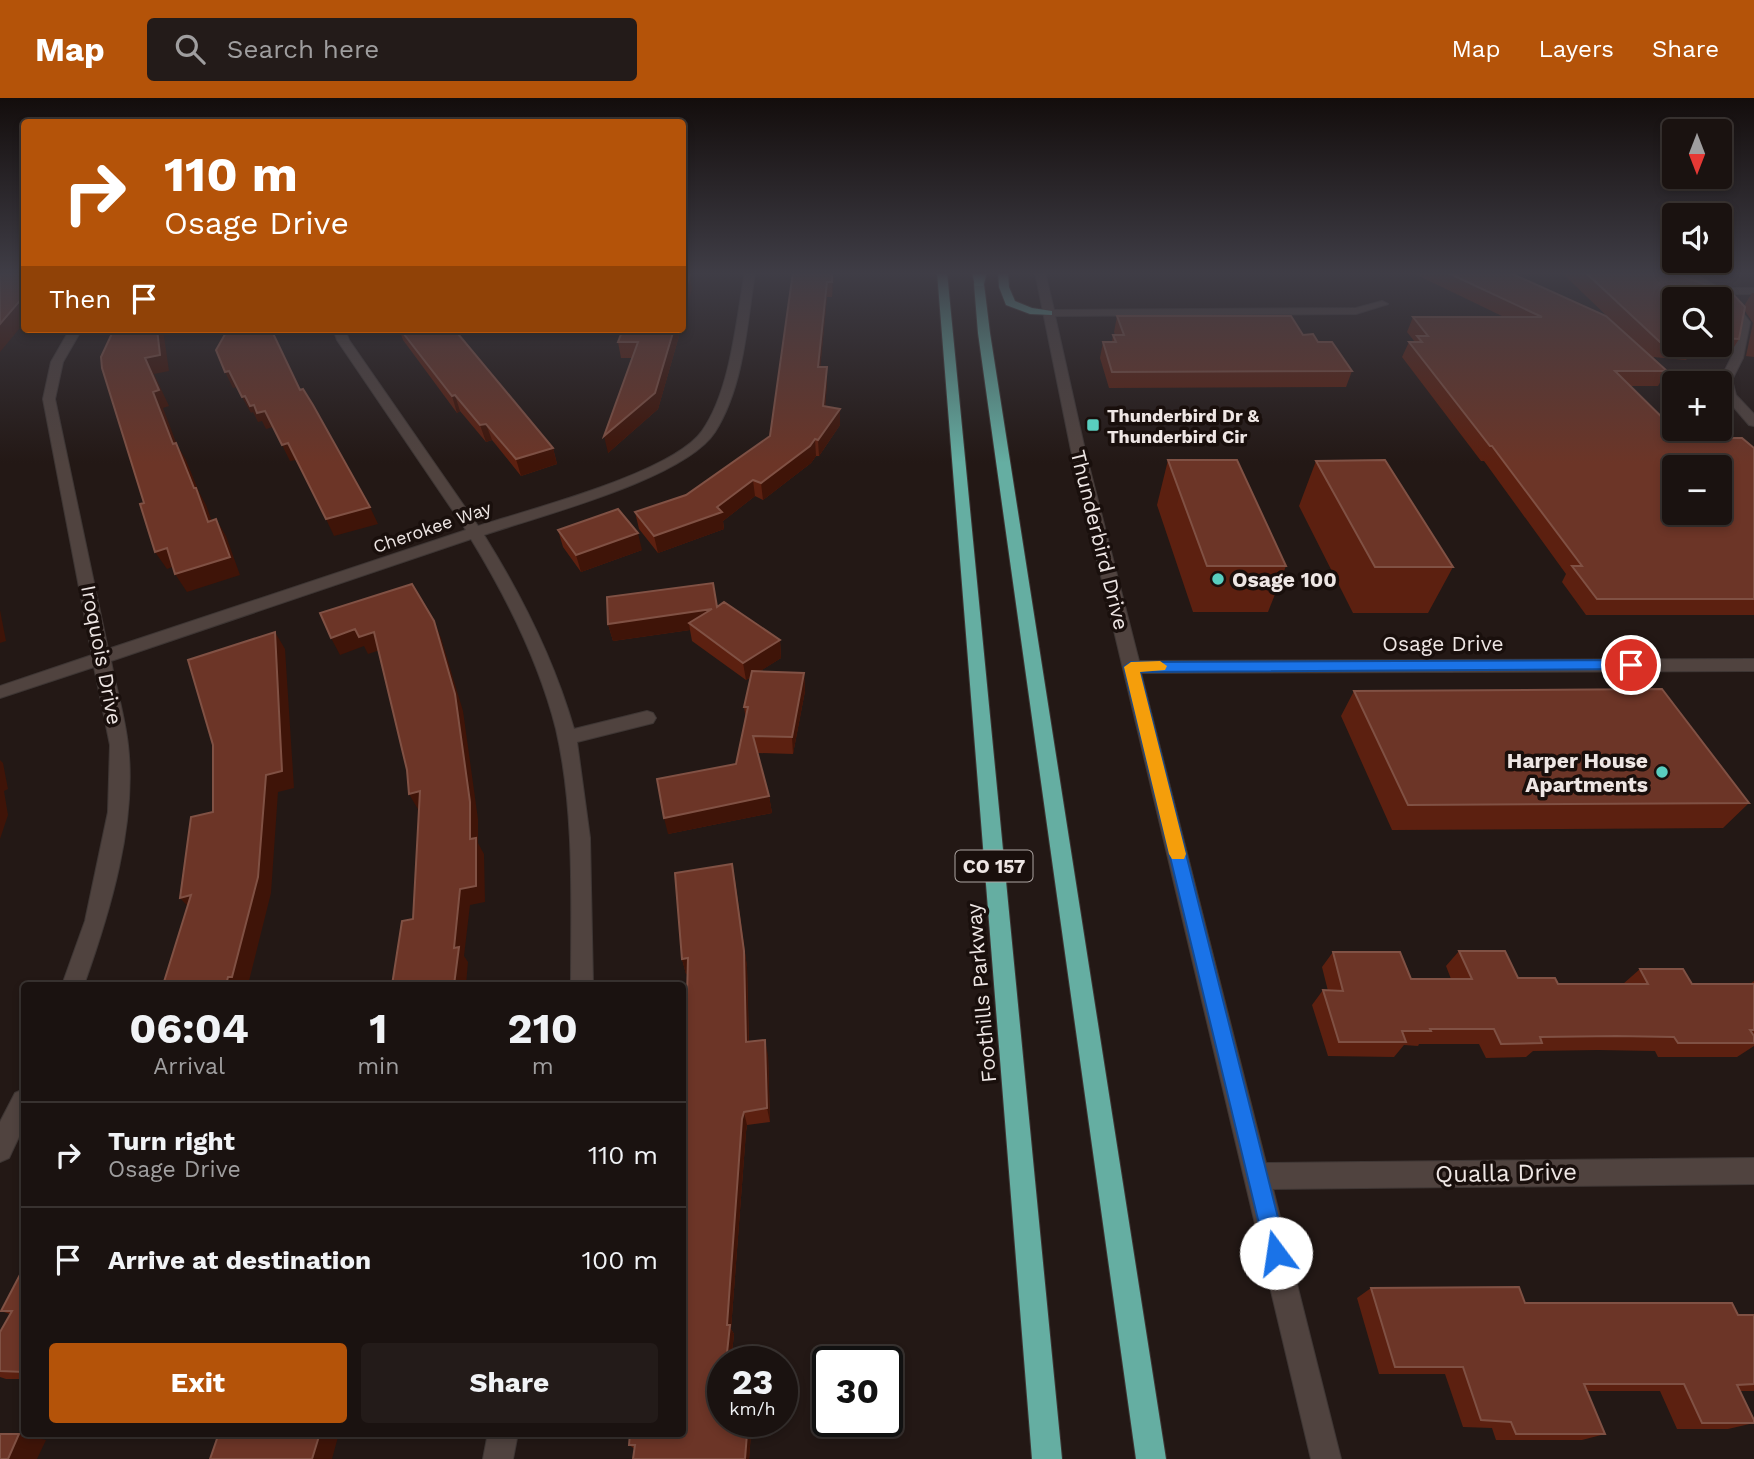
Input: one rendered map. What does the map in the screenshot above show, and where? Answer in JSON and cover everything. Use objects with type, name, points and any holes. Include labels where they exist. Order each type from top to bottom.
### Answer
[{"type":"highway","name":"Foothills Parkway","points":[[948,336],[1047,1459]]},
{"type":"highway","name":"CO 157","points":[[989,336],[1151,1459]]},
{"type":"street","name":"Iroquois Drive","points":[[71,336],[53,369],[49,399],[119,745],[118,812],[96,921],[74,982]]},
{"type":"street","points":[[341,336],[474,533],[520,613],[555,695],[566,738],[580,840],[582,982]]},
{"type":"street","name":"Cherokee Way","points":[[0,692],[634,479],[696,446],[714,425],[724,399],[737,336]]},
{"type":"street","name":"Thunderbird Drive","points":[[1053,336],[1078,450],[1326,1459]]},
{"type":"street","points":[[1741,336],[1737,358],[1726,380],[1730,396],[1754,422]]},
{"type":"street","points":[[1737,358],[1754,359]]},
{"type":"street","name":"Osage Drive","points":[[1131,667],[1754,665]]},
{"type":"street","points":[[566,738],[647,718]]},
{"type":"street","points":[[0,1149],[21,1107]]},
{"type":"street","name":"Qualla Drive","points":[[1257,1176],[1754,1171]]},
{"type":"street","points":[[498,1459],[502,1437]]},
{"type":"building","points":[[111,336],[158,336],[160,355],[145,358],[159,390],[153,392],[173,444],[176,443],[196,488],[208,522],[216,519],[230,557],[175,574],[167,548],[155,552],[140,504],[144,503],[102,368],[101,357]]},
{"type":"building","points":[[224,336],[274,336],[300,390],[303,389],[313,405],[370,507],[326,519],[288,443],[282,445],[265,411],[257,413],[254,405],[250,406],[245,396],[242,397],[229,371],[225,372],[216,350]]},
{"type":"building","points":[[405,336],[459,336],[553,448],[516,459],[486,424],[480,425],[455,395],[452,396]]},
{"type":"building","points":[[620,336],[672,336],[655,393],[604,436],[638,342],[618,342]]},
{"type":"building","points":[[784,336],[821,336],[818,367],[827,367],[823,406],[840,409],[818,440],[815,439],[810,446],[761,483],[753,480],[717,507],[722,512],[654,536],[635,512],[686,495],[770,436]]},
{"type":"building","points":[[1113,336],[1314,336],[1318,342],[1332,342],[1352,371],[1112,372],[1103,342],[1116,342]]},
{"type":"building","points":[[1417,336],[1628,336],[1667,371],[1615,371],[1662,417],[1662,441],[1732,441],[1732,438],[1742,438],[1754,448],[1754,599],[1597,599],[1572,566],[1582,566],[1492,446],[1409,342],[1422,342]]},
{"type":"building","points":[[1653,336],[1662,336],[1660,342]]},
{"type":"building","points":[[1168,460],[1237,460],[1286,566],[1207,566]]},
{"type":"building","points":[[1385,460],[1453,567],[1375,567],[1316,461]]},
{"type":"building","points":[[618,509],[638,533],[576,555],[558,530]]},
{"type":"building","points":[[713,583],[717,607],[724,602],[780,640],[743,663],[689,623],[712,609],[608,624],[607,597]]},
{"type":"building","points":[[412,584],[434,621],[455,694],[470,802],[470,839],[476,838],[476,886],[460,889],[454,948],[459,947],[454,982],[392,982],[402,921],[413,919],[420,791],[409,794],[407,770],[374,632],[359,637],[355,629],[331,638],[320,613]]},
{"type":"building","points":[[275,632],[282,771],[266,775],[258,877],[232,977],[228,977],[227,982],[164,982],[191,895],[180,898],[191,817],[213,812],[213,745],[188,660]]},
{"type":"building","points":[[752,671],[804,673],[792,737],[753,736],[769,796],[664,818],[657,779],[736,764],[748,707],[744,707]]},
{"type":"building","points":[[1662,689],[1749,803],[1408,805],[1354,691]]},
{"type":"building","points":[[732,864],[744,951],[746,1042],[765,1040],[767,1108],[744,1112],[742,1119],[728,1346],[707,1346],[707,1437],[747,1437],[745,1459],[633,1459],[635,1445],[629,1445],[630,1437],[686,1437],[688,958],[682,959],[675,873]]},
{"type":"building","points":[[1459,951],[1505,951],[1518,978],[1555,978],[1558,984],[1648,984],[1640,969],[1683,969],[1692,984],[1754,984],[1754,1030],[1750,1030],[1754,1043],[1678,1043],[1674,1037],[1616,1036],[1540,1037],[1542,1043],[1501,1044],[1494,1029],[1402,1031],[1406,1042],[1339,1042],[1323,990],[1343,991],[1333,952],[1400,952],[1411,979],[1472,979]]},
{"type":"building","points":[[21,1273],[21,1372],[0,1371],[0,1332],[12,1311],[1,1311]]},
{"type":"building","points":[[1519,1287],[1525,1303],[1732,1303],[1738,1315],[1754,1315],[1754,1384],[1737,1385],[1754,1423],[1702,1423],[1684,1384],[1584,1384],[1605,1434],[1516,1434],[1511,1422],[1481,1420],[1463,1367],[1395,1367],[1371,1288]]},
{"type":"building","points":[[0,1434],[19,1434],[8,1459],[0,1459]]},
{"type":"building","points":[[218,1437],[319,1437],[312,1459],[210,1459]]},
{"type":"slow traffic","points":[[1160,666],[1131,667],[1178,854]]},
{"type":"place","name":"Thunderbird Dr & Thunderbird Cir","points":[[1093,425]]},
{"type":"place","name":"Osage 100","points":[[1218,579]]},
{"type":"place","name":"Harper House Apartments","points":[[1662,772]]},
{"type":"route","points":[[1276,1253],[1131,667],[1631,665]]}]
